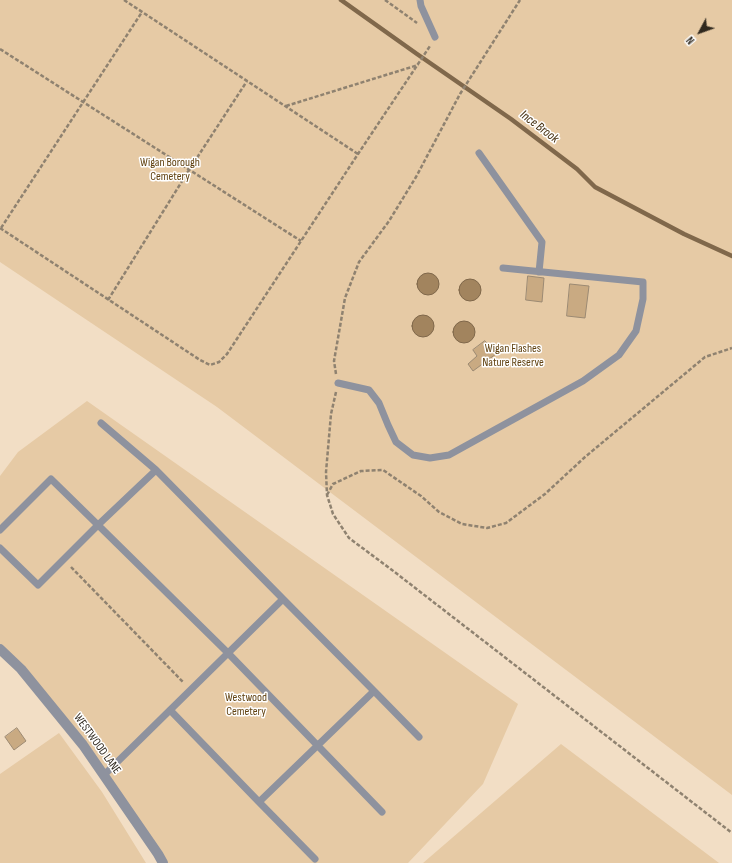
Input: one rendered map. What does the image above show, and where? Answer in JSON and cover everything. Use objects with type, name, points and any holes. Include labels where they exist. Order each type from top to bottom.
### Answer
[{"type":"street","name":"WESTWOOD LANE","points":[[0,649],[21,669],[83,745],[158,854],[162,863]]},
{"type":"lane","points":[[420,0],[421,6],[435,37]]},
{"type":"lane","points":[[479,154],[542,242],[539,272]]},
{"type":"lane","points":[[338,383],[369,390],[380,403],[396,442],[413,455],[430,458],[448,455],[583,381],[619,355],[636,331],[643,300],[642,282],[503,268]]},
{"type":"lane","points":[[101,423],[156,470],[419,737]]},
{"type":"lane","points":[[0,548],[38,585],[156,470]]},
{"type":"lane","points":[[0,530],[51,479],[228,653],[382,812]]},
{"type":"lane","points":[[104,775],[283,599]]},
{"type":"lane","points":[[259,802],[374,691]]},
{"type":"lane","points":[[170,710],[315,859]]},
{"type":"path","points":[[124,0],[358,154]]},
{"type":"path","points":[[385,0],[435,37]]},
{"type":"path","points":[[520,0],[470,77],[416,177],[389,221],[359,262],[345,298],[334,361],[338,383],[331,414],[326,472],[327,495],[333,514],[349,538],[732,833]]},
{"type":"path","points":[[142,12],[0,228],[108,300],[210,365],[219,362],[227,354],[428,50]]},
{"type":"path","points":[[0,49],[301,241]]},
{"type":"path","points":[[286,106],[418,64]]},
{"type":"path","points":[[108,300],[189,170],[247,81]]},
{"type":"path","points":[[327,495],[333,484],[361,471],[382,470],[421,496],[439,512],[462,524],[487,528],[506,523],[545,494],[584,456],[705,357],[732,348]]},
{"type":"path","points":[[70,566],[190,690]]},
{"type":"green space","name":"Wigan Flashes Nature Reserve","points":[[0,0],[732,0],[732,795],[217,407],[0,262]]},
{"type":"green space","name":"Westwood Cemetery","points":[[87,401],[518,704],[483,784],[408,863],[163,863],[83,745],[0,649],[0,476],[18,452]]},
{"type":"green space","points":[[59,733],[102,792],[146,863],[0,863],[0,774]]},
{"type":"green space","points":[[561,744],[719,863],[423,863]]},
{"type":"shaded area","points":[[428,273],[432,274],[438,280],[438,288],[432,294],[428,295],[424,294],[418,288],[417,284],[418,280],[424,274]]},
{"type":"shaded area","points":[[470,279],[474,280],[480,286],[480,294],[474,300],[470,301],[466,300],[460,294],[459,290],[460,286],[466,280]]},
{"type":"shaded area","points":[[423,315],[427,316],[433,322],[433,330],[427,336],[423,337],[419,336],[413,330],[412,326],[413,322],[419,316]]},
{"type":"shaded area","points":[[464,321],[468,322],[474,328],[474,336],[468,342],[464,343],[460,342],[454,336],[453,332],[454,328],[460,322]]},
{"type":"building","points":[[528,276],[544,278],[542,302],[526,300]]},
{"type":"building","points":[[570,284],[589,286],[585,318],[567,316]]},
{"type":"building","points":[[485,341],[496,354],[473,371],[468,364],[477,356],[473,350]]},
{"type":"building","points":[[17,728],[26,741],[14,750],[5,737]]},
{"type":"waterway","name":"Ince Brook","points":[[341,0],[511,119],[577,169],[595,187],[684,234],[732,256]]},
{"type":"park label","name":"Wigan Borough Cemetery","points":[[170,170]]}]
